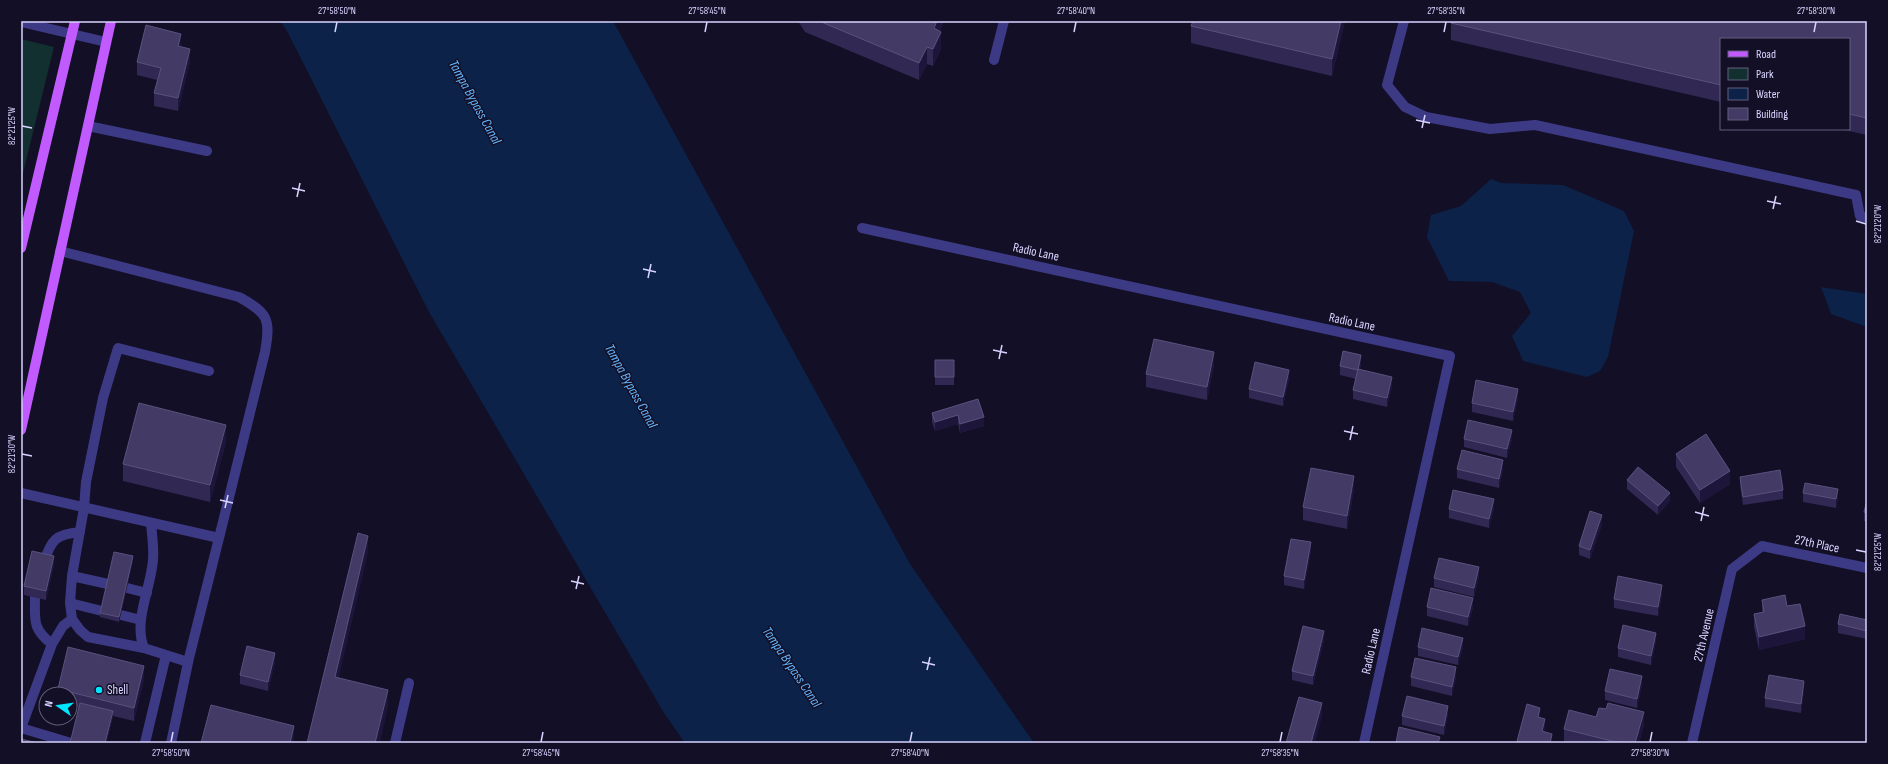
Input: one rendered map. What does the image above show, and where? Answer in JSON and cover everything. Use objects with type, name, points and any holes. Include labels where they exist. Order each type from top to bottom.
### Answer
[{"type":"main road","points":[[21,248],[75,21]]},
{"type":"main road","points":[[21,430],[111,21]]},
{"type":"street","points":[[994,60],[1004,21]]},
{"type":"street","points":[[1404,21],[1387,85],[1405,107],[1426,117],[1490,129],[1535,125],[1856,195],[1860,216],[1867,218]]},
{"type":"street","points":[[21,22],[106,42]]},
{"type":"street","points":[[88,126],[207,151]]},
{"type":"street","name":"Radio Lane","points":[[862,228],[1450,356],[1364,743]]},
{"type":"street","points":[[60,251],[239,296],[256,306],[266,318],[269,332],[265,352],[188,662],[171,743]]},
{"type":"street","points":[[188,662],[144,648],[88,636],[80,630],[72,619],[70,603],[72,576],[84,508],[86,482],[103,398],[118,348],[209,371]]},
{"type":"street","points":[[21,493],[219,538]]},
{"type":"street","points":[[144,648],[142,642],[141,620],[153,559],[151,523]]},
{"type":"street","points":[[44,562],[48,549],[56,537],[66,533],[80,532]]},
{"type":"street","name":"27th Place","points":[[1762,546],[1867,568]]},
{"type":"street","name":"27th Avenue","points":[[1692,743],[1732,569],[1762,546]]},
{"type":"street","points":[[72,576],[108,584]]},
{"type":"street","points":[[127,588],[147,593]]},
{"type":"street","points":[[35,597],[36,624],[40,635],[52,644]]},
{"type":"street","points":[[70,603],[102,610]]},
{"type":"street","points":[[121,615],[141,620]]},
{"type":"street","points":[[67,742],[47,739],[21,728],[52,644],[63,626],[72,619]]},
{"type":"street","points":[[145,743],[166,655]]},
{"type":"street","points":[[395,743],[409,683]]},
{"type":"street","points":[[28,743],[30,731]]},
{"type":"green space","points":[[21,39],[54,47],[21,181]]},
{"type":"water","name":"Tampa Bypass Canal","points":[[280,21],[613,21],[910,564],[1034,743],[685,743],[664,713],[429,312],[287,31]]},
{"type":"water","points":[[1491,179],[1501,183],[1563,185],[1624,211],[1634,231],[1608,357],[1600,371],[1587,377],[1523,361],[1512,336],[1531,313],[1520,292],[1492,282],[1449,281],[1427,237],[1431,215],[1461,206]]},
{"type":"water","points":[[1821,287],[1867,294],[1867,327],[1831,314]]},
{"type":"building","points":[[819,21],[937,21],[934,28],[941,32],[933,49],[927,47],[919,63]]},
{"type":"building","points":[[1193,21],[1341,21],[1332,59],[1191,26]]},
{"type":"building","points":[[1451,21],[1867,21],[1867,118],[1850,114],[1850,38],[1720,38],[1720,85],[1451,23]]},
{"type":"building","points":[[146,25],[181,34],[178,46],[190,49],[178,98],[154,93],[161,68],[137,62]]},
{"type":"building","points":[[1154,339],[1214,352],[1207,387],[1146,374]]},
{"type":"building","points":[[1343,351],[1361,355],[1358,370],[1340,366]]},
{"type":"building","points":[[935,360],[954,360],[954,377],[935,377]]},
{"type":"building","points":[[1255,362],[1289,370],[1283,397],[1249,389]]},
{"type":"building","points":[[1358,369],[1392,377],[1387,398],[1353,390]]},
{"type":"building","points":[[1476,380],[1518,389],[1513,412],[1472,403]]},
{"type":"building","points":[[978,399],[984,417],[960,424],[958,415],[935,422],[932,413]]},
{"type":"building","points":[[139,403],[226,425],[210,485],[123,464]]},
{"type":"building","points":[[1468,420],[1512,430],[1507,449],[1464,439]]},
{"type":"building","points":[[1706,434],[1730,471],[1700,490],[1676,454]]},
{"type":"building","points":[[1462,450],[1503,460],[1499,479],[1457,469]]},
{"type":"building","points":[[1638,467],[1670,493],[1658,506],[1627,480]]},
{"type":"building","points":[[1311,468],[1354,476],[1347,516],[1303,507]]},
{"type":"building","points":[[1780,470],[1783,490],[1743,497],[1740,477]]},
{"type":"building","points":[[1805,483],[1838,489],[1836,499],[1803,493]]},
{"type":"building","points":[[1453,490],[1494,499],[1489,519],[1449,509]]},
{"type":"building","points":[[1867,504],[1867,513],[1864,512]]},
{"type":"building","points":[[1590,511],[1602,515],[1590,550],[1579,546]]},
{"type":"building","points":[[358,533],[368,536],[335,677],[388,690],[375,743],[307,743]]},
{"type":"building","points":[[1291,539],[1311,542],[1304,580],[1284,576]]},
{"type":"building","points":[[32,551],[54,556],[46,591],[24,586]]},
{"type":"building","points":[[114,552],[133,556],[119,617],[100,613]]},
{"type":"building","points":[[1439,558],[1479,567],[1474,588],[1434,578]]},
{"type":"building","points":[[1618,576],[1662,585],[1658,607],[1614,599]]},
{"type":"building","points":[[1431,588],[1473,598],[1468,617],[1427,607]]},
{"type":"building","points":[[1785,595],[1787,606],[1800,604],[1805,626],[1759,637],[1754,614],[1764,612],[1762,600]]},
{"type":"building","points":[[1840,614],[1867,620],[1867,631],[1838,624]]},
{"type":"building","points":[[1623,625],[1656,633],[1651,656],[1618,648]]},
{"type":"building","points":[[1303,626],[1324,631],[1313,676],[1292,671]]},
{"type":"building","points":[[1422,628],[1463,638],[1458,657],[1418,647]]},
{"type":"building","points":[[247,646],[275,653],[268,682],[240,675]]},
{"type":"building","points":[[68,647],[144,666],[134,708],[78,694],[78,686],[59,686]]},
{"type":"building","points":[[1415,658],[1456,667],[1452,687],[1411,677]]},
{"type":"building","points":[[1610,669],[1642,676],[1637,699],[1605,691]]},
{"type":"building","points":[[1769,675],[1804,681],[1801,704],[1765,698]]},
{"type":"building","points":[[1407,696],[1448,706],[1444,726],[1402,716]]},
{"type":"building","points":[[1299,697],[1322,703],[1311,743],[1286,743]]},
{"type":"building","points":[[80,703],[113,711],[105,743],[70,743],[74,726],[78,726],[78,711]]},
{"type":"building","points":[[1608,703],[1644,712],[1635,743],[1620,743],[1564,729],[1569,710],[1596,717],[1599,708],[1606,709]]},
{"type":"building","points":[[1527,704],[1540,708],[1538,717],[1545,719],[1542,731],[1552,734],[1550,743],[1523,743],[1517,741]]},
{"type":"building","points":[[211,705],[294,726],[290,743],[201,743]]},
{"type":"building","points":[[1399,727],[1440,737],[1438,743],[1396,743]]},
{"type":"building","points":[[21,739],[38,743],[21,743]]},
{"type":"place","name":"Shell","points":[[99,690]]}]
